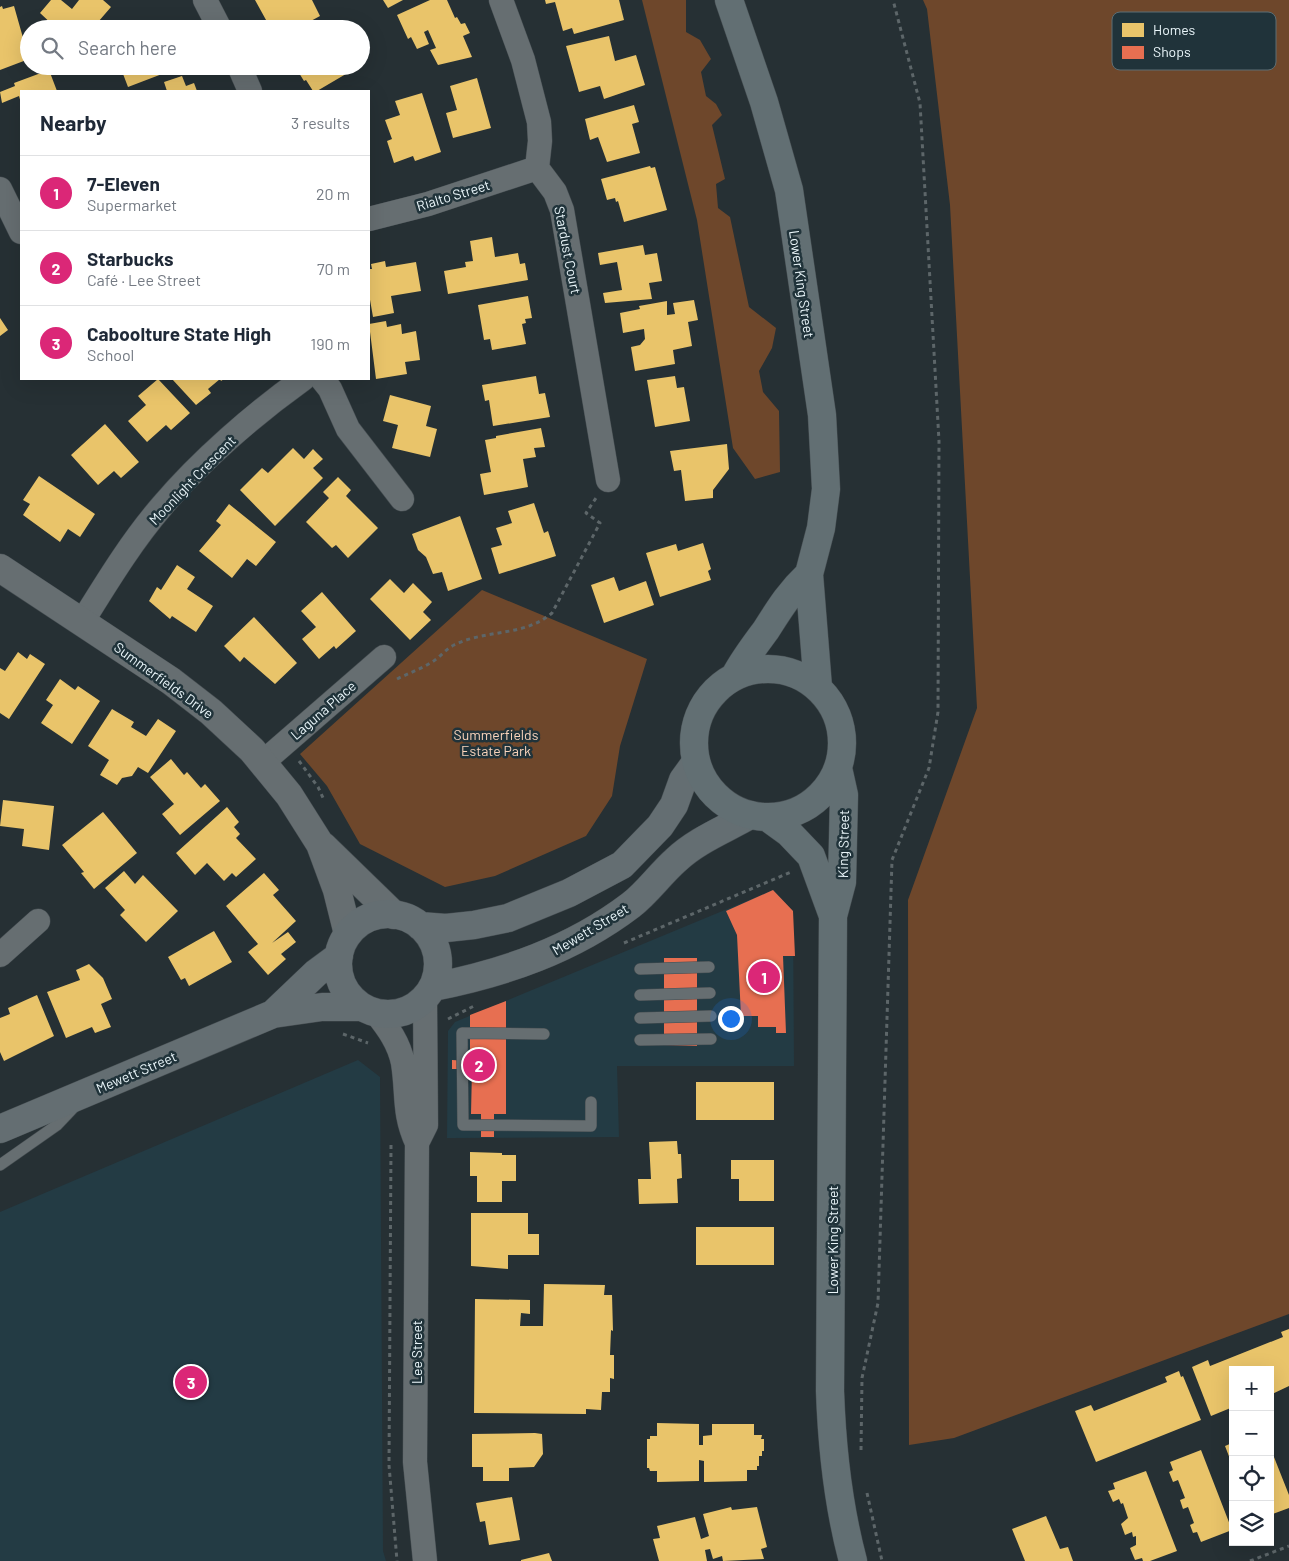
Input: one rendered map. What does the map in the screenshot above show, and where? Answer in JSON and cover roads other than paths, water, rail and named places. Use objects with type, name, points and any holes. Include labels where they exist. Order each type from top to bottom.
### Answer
[{"type":"main road","name":"Lower King Street","points":[[729,0],[764,102],[789,190],[820,406],[826,489],[821,528],[809,574],[818,687]]},
{"type":"main road","points":[[735,676],[747,654],[765,631],[788,594],[809,574]]},
{"type":"main road","points":[[778,668],[799,675],[818,687],[832,704],[840,725],[843,746],[838,768],[830,785],[818,798],[803,809],[785,815],[759,816],[732,808],[716,796],[704,780],[696,762],[694,741],[697,721],[705,703],[718,687],[735,676],[756,669],[778,668]]},
{"type":"main road","points":[[420,926],[446,928],[508,918],[569,893],[622,866],[660,826],[674,805],[683,780],[696,762]]},
{"type":"main road","name":"King Street","points":[[833,916],[842,882],[844,796],[838,768]]},
{"type":"main road","name":"King Street","points":[[759,816],[789,833],[811,856],[833,916]]},
{"type":"main road","name":"Mewett Street","points":[[429,992],[519,965],[574,942],[632,904],[677,859],[698,844],[759,816]]},
{"type":"main road","points":[[381,914],[394,915],[408,918],[420,926],[435,948],[437,974],[429,992],[403,1012],[389,1014],[369,1010],[346,990],[341,980],[344,945],[369,918],[381,914]]},
{"type":"main road","name":"Lower King Street","points":[[833,916],[831,1437],[844,1524],[853,1561]]},
{"type":"main road","name":"Mewett Street","points":[[273,1014],[344,945]]},
{"type":"main road","name":"Mewett Street","points":[[0,1130],[273,1014],[312,1009],[369,1010]]},
{"type":"street","points":[[205,0],[215,20]]},
{"type":"street","points":[[501,0],[523,60],[539,122],[540,141],[537,168]]},
{"type":"street","points":[[243,75],[250,90]]},
{"type":"street","name":"Rialto Street","points":[[370,219],[428,204],[537,168]]},
{"type":"street","name":"Stardust Court","points":[[537,168],[555,192],[562,210],[608,480]]},
{"type":"street","points":[[0,190],[20,230]]},
{"type":"street","name":"Moonlight Crescent","points":[[82,622],[121,560],[162,505],[214,454],[284,391],[301,380]]},
{"type":"street","points":[[323,380],[330,389],[348,429],[402,499]]},
{"type":"street","name":"Summerfields Drive","points":[[0,568],[191,697],[246,744],[289,795],[315,835],[337,890],[344,945]]},
{"type":"street","name":"Laguna Place","points":[[262,763],[384,657]]},
{"type":"street","name":"Summerfields Drive","points":[[315,835],[394,915]]},
{"type":"street","points":[[0,955],[38,921]]},
{"type":"street","name":"Lee Street","points":[[417,1143],[426,1125],[429,992]]},
{"type":"street","name":"Lee Street","points":[[369,1010],[395,1040],[402,1062],[408,1124],[417,1143],[415,1462],[425,1561]]},
{"type":"lane","points":[[640,969],[709,968]]},
{"type":"lane","points":[[640,994],[710,993]]},
{"type":"lane","points":[[640,1018],[711,1016]]},
{"type":"lane","points":[[544,1034],[462,1033],[463,1125],[591,1126],[591,1102]]},
{"type":"lane","points":[[640,1040],[711,1039]]},
{"type":"lane","points":[[0,1165],[57,1125],[91,1091]]},
{"type":"place","name":"7-Eleven","points":[[764,977]]},
{"type":"place","name":"Starbucks","points":[[479,1065]]},
{"type":"place","name":"Caboolture State High","points":[[191,1382]]},
{"type":"park label","name":"Summerfields Estate Park","points":[[496,742]]}]
